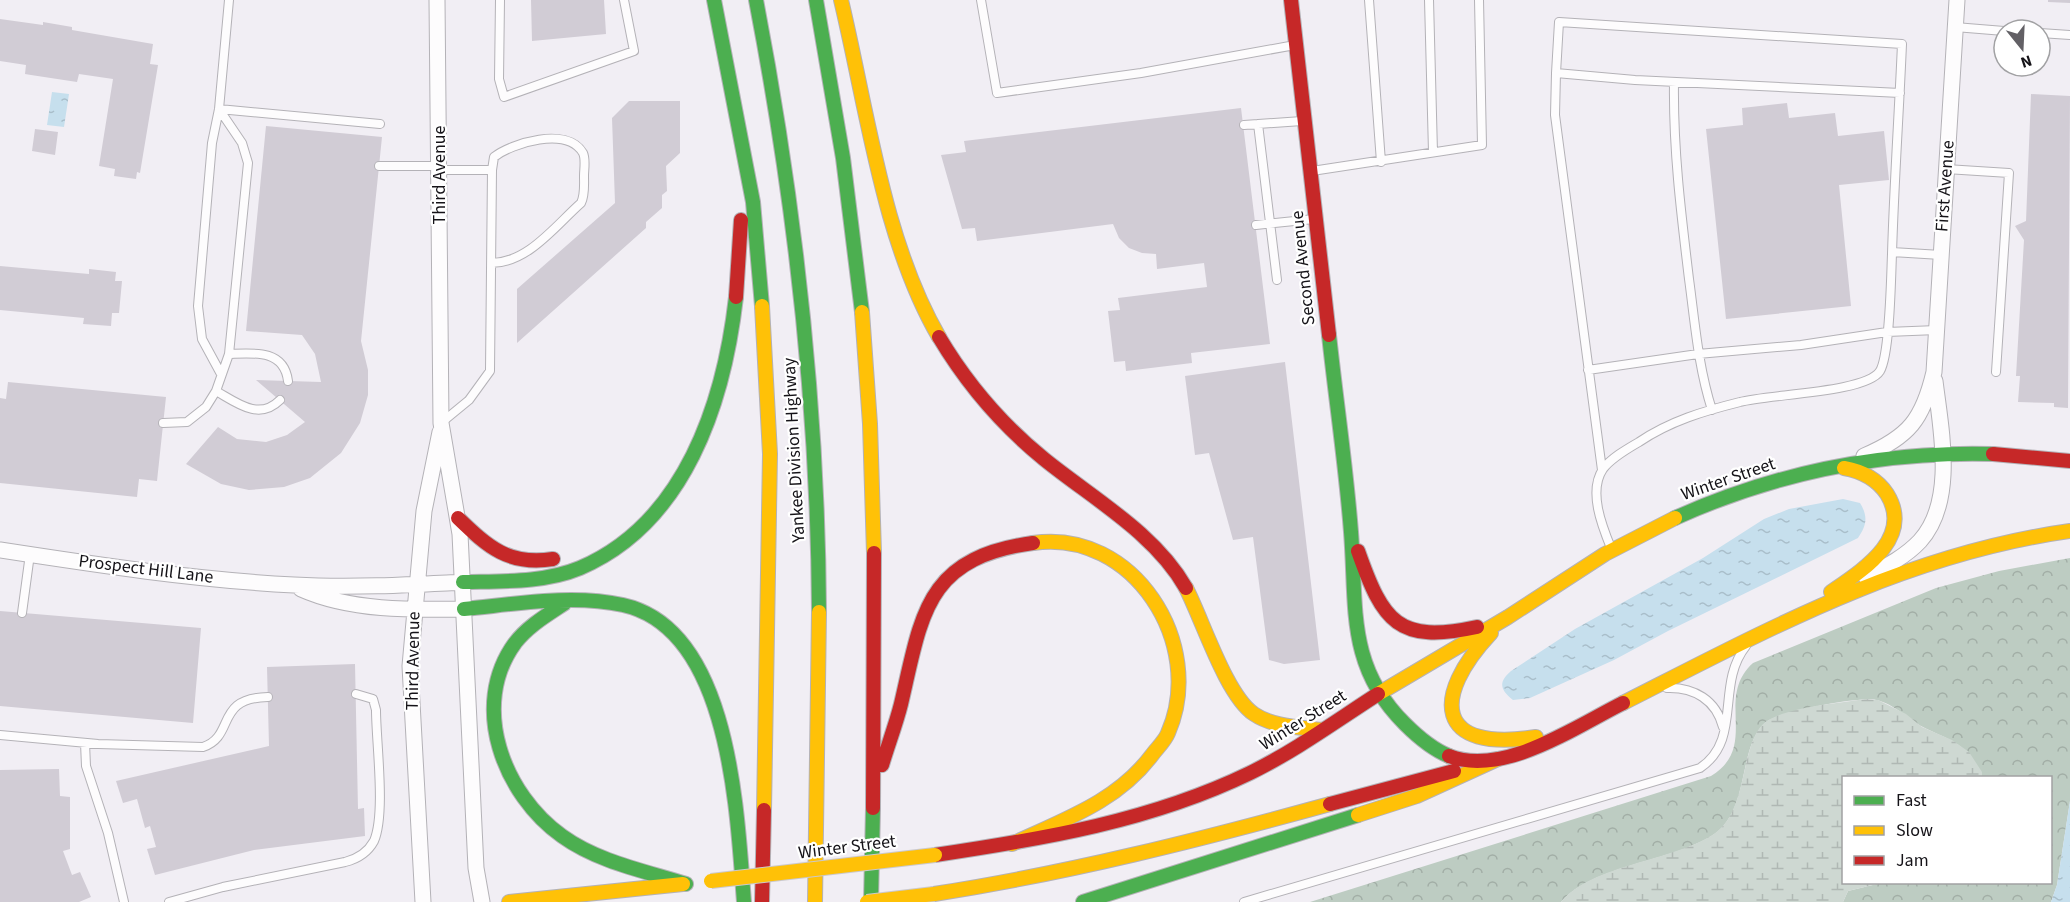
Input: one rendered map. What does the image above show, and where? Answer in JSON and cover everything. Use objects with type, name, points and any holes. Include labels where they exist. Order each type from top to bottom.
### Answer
[{"type":"main road","points":[[714,0],[756,223],[769,399],[762,902]]},
{"type":"main road","name":"Yankee Division Highway","points":[[756,0],[792,216],[807,350],[815,471],[819,614],[815,902]]},
{"type":"main road","points":[[816,0],[850,219],[868,400],[874,556],[873,795],[869,902],[1030,879],[1238,831],[1498,759]]},
{"type":"main road","points":[[842,0],[892,222],[904,261],[929,321],[954,363],[972,388],[1012,432],[1166,561],[1186,587],[1234,690],[1249,710],[1274,723],[1322,730]]},
{"type":"main road","name":"Second Avenue","points":[[1291,0],[1352,533],[1356,639],[1365,670],[1378,694],[1404,725],[1437,751],[1467,762],[1498,759]]},
{"type":"main road","points":[[463,582],[546,577],[592,562],[628,539],[673,490],[689,463],[708,419],[730,340],[740,259],[739,141]]},
{"type":"main road","name":"Winter Street","points":[[509,902],[935,855],[1012,844],[1108,824],[1200,794],[1268,764],[1378,694],[1509,616],[1611,550],[1654,527],[1720,500],[1771,482],[1837,467],[1941,454],[1993,453],[2070,461]]},
{"type":"main road","points":[[1803,612],[1869,566],[1891,539],[1895,526],[1894,510],[1888,495],[1876,481],[1865,473],[1837,467]]},
{"type":"main road","points":[[588,548],[673,490]]},
{"type":"main road","points":[[458,518],[488,547],[511,559],[538,562],[565,556]]},
{"type":"main road","points":[[1083,902],[1417,796],[1585,722],[1803,612],[1957,555],[2024,538],[2070,531]]},
{"type":"main road","name":"Second Avenue","points":[[1352,533],[1374,596],[1389,617],[1404,627],[1419,633],[1446,633],[1477,627],[1509,616]]},
{"type":"main road","points":[[873,795],[900,706],[916,629],[928,604],[944,584],[982,555],[1011,544],[1041,540],[1093,549],[1108,555],[1134,574],[1165,614],[1172,630],[1180,663],[1179,697],[1175,714],[1168,731],[1150,761],[1124,785],[1087,808],[1012,844]]},
{"type":"main road","points":[[464,609],[604,602],[635,609],[666,624],[688,648],[709,695],[725,753],[737,823],[744,902]]},
{"type":"main road","points":[[565,603],[520,636],[499,672],[494,692],[494,722],[508,773],[532,810],[563,837],[599,855],[686,884]]},
{"type":"main road","points":[[1509,616],[1484,641],[1455,683],[1451,706],[1459,724],[1478,738],[1499,741],[1543,735],[1585,722]]},
{"type":"street","name":"Third Avenue","points":[[437,0],[441,423],[458,518],[476,868],[482,902]]},
{"type":"street","name":"First Avenue","points":[[1803,612],[1905,555],[1918,543],[1935,517],[1940,499],[1941,454],[1934,372],[1957,0]]},
{"type":"street","name":"First Avenue","points":[[1837,467],[1878,450],[1908,431],[1925,404],[1934,372]]},
{"type":"street","name":"Third Avenue","points":[[423,902],[410,674],[425,504],[441,423]]},
{"type":"street","name":"Prospect Hill Lane","points":[[0,550],[107,567],[292,585],[463,582]]},
{"type":"street","name":"Prospect Hill Lane","points":[[292,585],[335,601],[414,609],[464,609]]},
{"type":"lane","points":[[221,374],[207,352],[198,318],[212,143],[219,109],[230,0]]},
{"type":"lane","points":[[500,0],[499,79],[504,97],[634,51],[624,0]]},
{"type":"lane","points":[[981,0],[997,93],[1141,73],[1296,45]]},
{"type":"lane","points":[[1369,0],[1381,162]]},
{"type":"lane","points":[[1429,0],[1433,152]]},
{"type":"lane","points":[[1311,171],[1482,145],[1479,0]]},
{"type":"lane","points":[[1602,470],[1623,452],[1656,430],[1743,401],[1848,387],[1873,379],[1881,370],[1887,332],[1902,44],[1559,22],[1555,115],[1602,470],[1596,498],[1600,522],[1611,550]]},
{"type":"lane","points":[[1955,27],[1992,30]]},
{"type":"lane","points":[[2052,34],[2070,35]]},
{"type":"lane","points":[[1556,73],[1674,82],[1900,93]]},
{"type":"lane","points":[[1674,82],[1673,132],[1698,354],[1712,410]]},
{"type":"lane","points":[[219,109],[380,124]]},
{"type":"lane","points":[[163,423],[180,423],[193,418],[206,407],[216,391],[229,354],[248,163],[242,143],[219,109]]},
{"type":"lane","points":[[1244,125],[1305,121]]},
{"type":"lane","points":[[1258,124],[1277,280]]},
{"type":"lane","points":[[441,423],[469,400],[489,371],[492,160],[498,154],[545,138],[569,141],[584,155],[584,197],[581,203],[523,255],[510,261],[491,263]]},
{"type":"lane","points":[[379,166],[492,170]]},
{"type":"lane","points":[[1946,169],[2008,173],[1995,372]]},
{"type":"lane","points":[[1256,225],[1316,219]]},
{"type":"lane","points":[[1892,252],[1941,255]]},
{"type":"lane","points":[[1588,370],[1698,354],[1801,345],[1887,332],[1937,330]]},
{"type":"lane","points":[[229,354],[253,353],[273,356],[283,366],[288,381]]},
{"type":"lane","points":[[216,391],[243,407],[254,410],[266,409],[280,400]]},
{"type":"lane","points":[[22,613],[30,554]]},
{"type":"lane","points":[[1244,902],[1624,788],[1689,772],[1716,755],[1725,734],[1731,674],[1742,650],[1752,637]]},
{"type":"lane","points":[[1649,690],[1682,688],[1703,696],[1719,714],[1725,734]]},
{"type":"lane","points":[[169,902],[223,887],[345,862],[357,857],[370,847],[378,825],[376,710],[373,699],[356,694]]},
{"type":"lane","points":[[0,735],[85,743],[203,747],[216,738],[239,703],[247,698],[268,697]]},
{"type":"lane","points":[[85,743],[86,766],[108,833],[124,902]]},
{"type":"green space","points":[[2070,558],[2070,801],[2057,885],[2051,902],[1843,902],[1848,891],[1877,884],[2052,884],[2052,776],[1982,776],[1981,771],[1964,749],[1917,724],[1895,708],[1883,702],[1867,699],[1802,710],[1766,722],[1757,733],[1751,746],[1733,810],[1725,824],[1713,835],[1676,852],[1592,880],[1561,902],[1310,902],[1711,776],[1725,764],[1733,751],[1736,736],[1737,691],[1742,677],[1753,663],[1936,588],[1999,571]]},
{"type":"green space","points":[[1865,699],[1878,700],[1906,714],[1922,727],[1952,740],[1969,752],[1982,772],[1982,776],[1842,776],[1842,884],[1877,884],[1848,891],[1843,902],[1561,902],[1575,889],[1592,879],[1676,851],[1714,834],[1734,809],[1747,758],[1758,730],[1776,716],[1829,704]]},
{"type":"water","points":[[52,92],[69,94],[64,127],[47,125]]},
{"type":"water","points":[[1843,499],[1860,503],[1864,512],[1865,525],[1858,538],[1614,660],[1530,698],[1513,700],[1505,693],[1502,682],[1511,671],[1575,629],[1703,558],[1764,519],[1789,509]]},
{"type":"water","points":[[2070,801],[2070,902],[2051,902],[2057,885]]},
{"type":"building","points":[[531,0],[604,0],[606,34],[532,41]]},
{"type":"building","points":[[2048,0],[2070,0],[2070,3],[2048,2]]},
{"type":"building","points":[[0,19],[43,25],[43,22],[72,27],[72,30],[153,44],[150,64],[158,65],[140,173],[137,172],[136,179],[114,176],[115,169],[99,166],[113,79],[79,74],[77,82],[31,75],[25,74],[26,65],[0,61]]},
{"type":"building","points":[[2031,94],[2070,96],[2068,408],[2054,407],[2054,403],[2018,402],[2020,376],[2016,376],[2024,240],[2015,226],[2026,221]]},
{"type":"building","points":[[629,101],[680,101],[680,153],[666,166],[667,191],[662,195],[662,208],[646,222],[646,228],[517,343],[517,289],[615,203],[612,118]]},
{"type":"building","points":[[1787,103],[1789,118],[1835,113],[1838,136],[1884,131],[1889,180],[1839,185],[1851,306],[1726,319],[1706,129],[1743,125],[1742,108]]},
{"type":"building","points":[[1241,108],[1270,344],[1191,353],[1192,363],[1126,371],[1125,361],[1114,362],[1108,311],[1120,310],[1118,298],[1207,287],[1204,263],[1157,269],[1156,254],[1142,253],[1129,248],[1119,238],[1113,224],[977,241],[975,228],[962,229],[941,155],[966,152],[964,141]]},
{"type":"building","points":[[266,126],[382,137],[361,341],[368,370],[368,395],[360,423],[341,453],[310,478],[284,487],[249,490],[221,484],[186,464],[218,427],[237,439],[266,442],[287,435],[305,422],[256,380],[321,382],[315,354],[302,335],[246,331]]},
{"type":"building","points":[[35,129],[58,132],[55,155],[32,151]]},
{"type":"building","points":[[0,266],[89,274],[89,269],[116,272],[115,281],[122,281],[119,313],[112,313],[111,326],[83,324],[84,318],[0,310]]},
{"type":"building","points":[[1285,362],[1320,660],[1284,664],[1269,660],[1253,537],[1233,540],[1209,453],[1195,455],[1185,376]]},
{"type":"building","points":[[8,382],[166,397],[157,481],[139,479],[137,497],[0,483],[0,398],[6,399]]},
{"type":"building","points":[[0,611],[201,628],[193,723],[0,706]]},
{"type":"building","points":[[355,664],[358,809],[364,808],[365,836],[254,850],[155,875],[147,849],[156,847],[150,826],[145,828],[137,799],[123,803],[116,781],[269,746],[267,667]]},
{"type":"building","points":[[59,769],[60,796],[70,797],[70,849],[63,851],[72,875],[80,872],[91,897],[79,902],[0,902],[0,770]]},
{"type":"traffic: fast","points":[[714,0],[753,202],[762,306]]},
{"type":"traffic: fast","points":[[756,0],[782,152],[802,305],[814,458],[819,612]]},
{"type":"traffic: fast","points":[[816,0],[843,158],[862,312]]},
{"type":"traffic: fast","points":[[463,582],[537,579],[566,573],[616,548],[647,522],[672,490],[693,455],[709,417],[721,378],[736,297]]},
{"type":"traffic: fast","points":[[1329,335],[1349,507],[1355,610],[1364,657],[1373,680],[1386,702],[1420,738],[1449,756]]},
{"type":"traffic: fast","points":[[1675,518],[1751,489],[1830,468],[1911,456],[1993,454]]},
{"type":"traffic: fast","points":[[464,609],[564,600],[623,605],[659,621],[686,649],[707,686],[721,729],[731,775],[744,902]]},
{"type":"traffic: fast","points":[[565,603],[538,621],[520,637],[501,668],[495,694],[494,721],[499,748],[510,774],[541,819],[576,845],[622,865],[686,884]]},
{"type":"traffic: fast","points":[[871,902],[873,808]]},
{"type":"traffic: fast","points":[[1083,902],[1358,815]]},
{"type":"traffic: slow","points":[[841,0],[890,217],[920,299],[939,337]]},
{"type":"traffic: slow","points":[[762,306],[770,454],[764,810]]},
{"type":"traffic: slow","points":[[862,312],[870,424],[874,553]]},
{"type":"traffic: slow","points":[[1831,592],[1870,563],[1890,539],[1894,525],[1894,510],[1883,489],[1868,476],[1844,468]]},
{"type":"traffic: slow","points":[[1378,694],[1508,617],[1605,554],[1675,518]]},
{"type":"traffic: slow","points":[[1623,703],[1785,622],[1895,576],[1951,557],[2009,542],[2070,531]]},
{"type":"traffic: slow","points":[[1012,844],[1088,808],[1123,785],[1165,739],[1177,699],[1177,664],[1169,630],[1153,599],[1130,573],[1102,554],[1069,543],[1033,543]]},
{"type":"traffic: slow","points":[[1186,588],[1216,656],[1234,691],[1244,704],[1254,714],[1270,722],[1322,730]]},
{"type":"traffic: slow","points":[[815,902],[819,612]]},
{"type":"traffic: slow","points":[[1491,633],[1472,656],[1459,678],[1452,698],[1453,715],[1462,728],[1478,736],[1503,740],[1536,737]]},
{"type":"traffic: slow","points":[[1358,815],[1417,796],[1498,759]]},
{"type":"traffic: slow","points":[[934,894],[1134,855],[1330,804]]},
{"type":"traffic: slow","points":[[711,881],[935,855]]},
{"type":"traffic: slow","points":[[509,902],[683,884]]},
{"type":"traffic: slow","points":[[867,902],[934,894]]},
{"type":"traffic: jam","points":[[1291,0],[1329,335]]},
{"type":"traffic: jam","points":[[736,297],[741,220]]},
{"type":"traffic: jam","points":[[939,337],[973,387],[1013,432],[1044,459],[1140,533],[1173,568],[1186,588]]},
{"type":"traffic: jam","points":[[1993,454],[2070,461]]},
{"type":"traffic: jam","points":[[458,518],[479,538],[500,552],[524,560],[553,559]]},
{"type":"traffic: jam","points":[[882,765],[899,712],[915,643],[934,595],[949,577],[970,562],[997,551],[1033,543]]},
{"type":"traffic: jam","points":[[1358,551],[1376,595],[1386,611],[1397,622],[1411,629],[1429,632],[1450,632],[1477,627]]},
{"type":"traffic: jam","points":[[873,808],[874,553]]},
{"type":"traffic: jam","points":[[935,855],[1056,835],[1174,804],[1212,790],[1267,764],[1378,694]]},
{"type":"traffic: jam","points":[[1449,756],[1470,761],[1492,760],[1515,755],[1561,736],[1623,703]]},
{"type":"traffic: jam","points":[[1330,804],[1454,771]]},
{"type":"traffic: jam","points":[[762,902],[764,810]]}]
